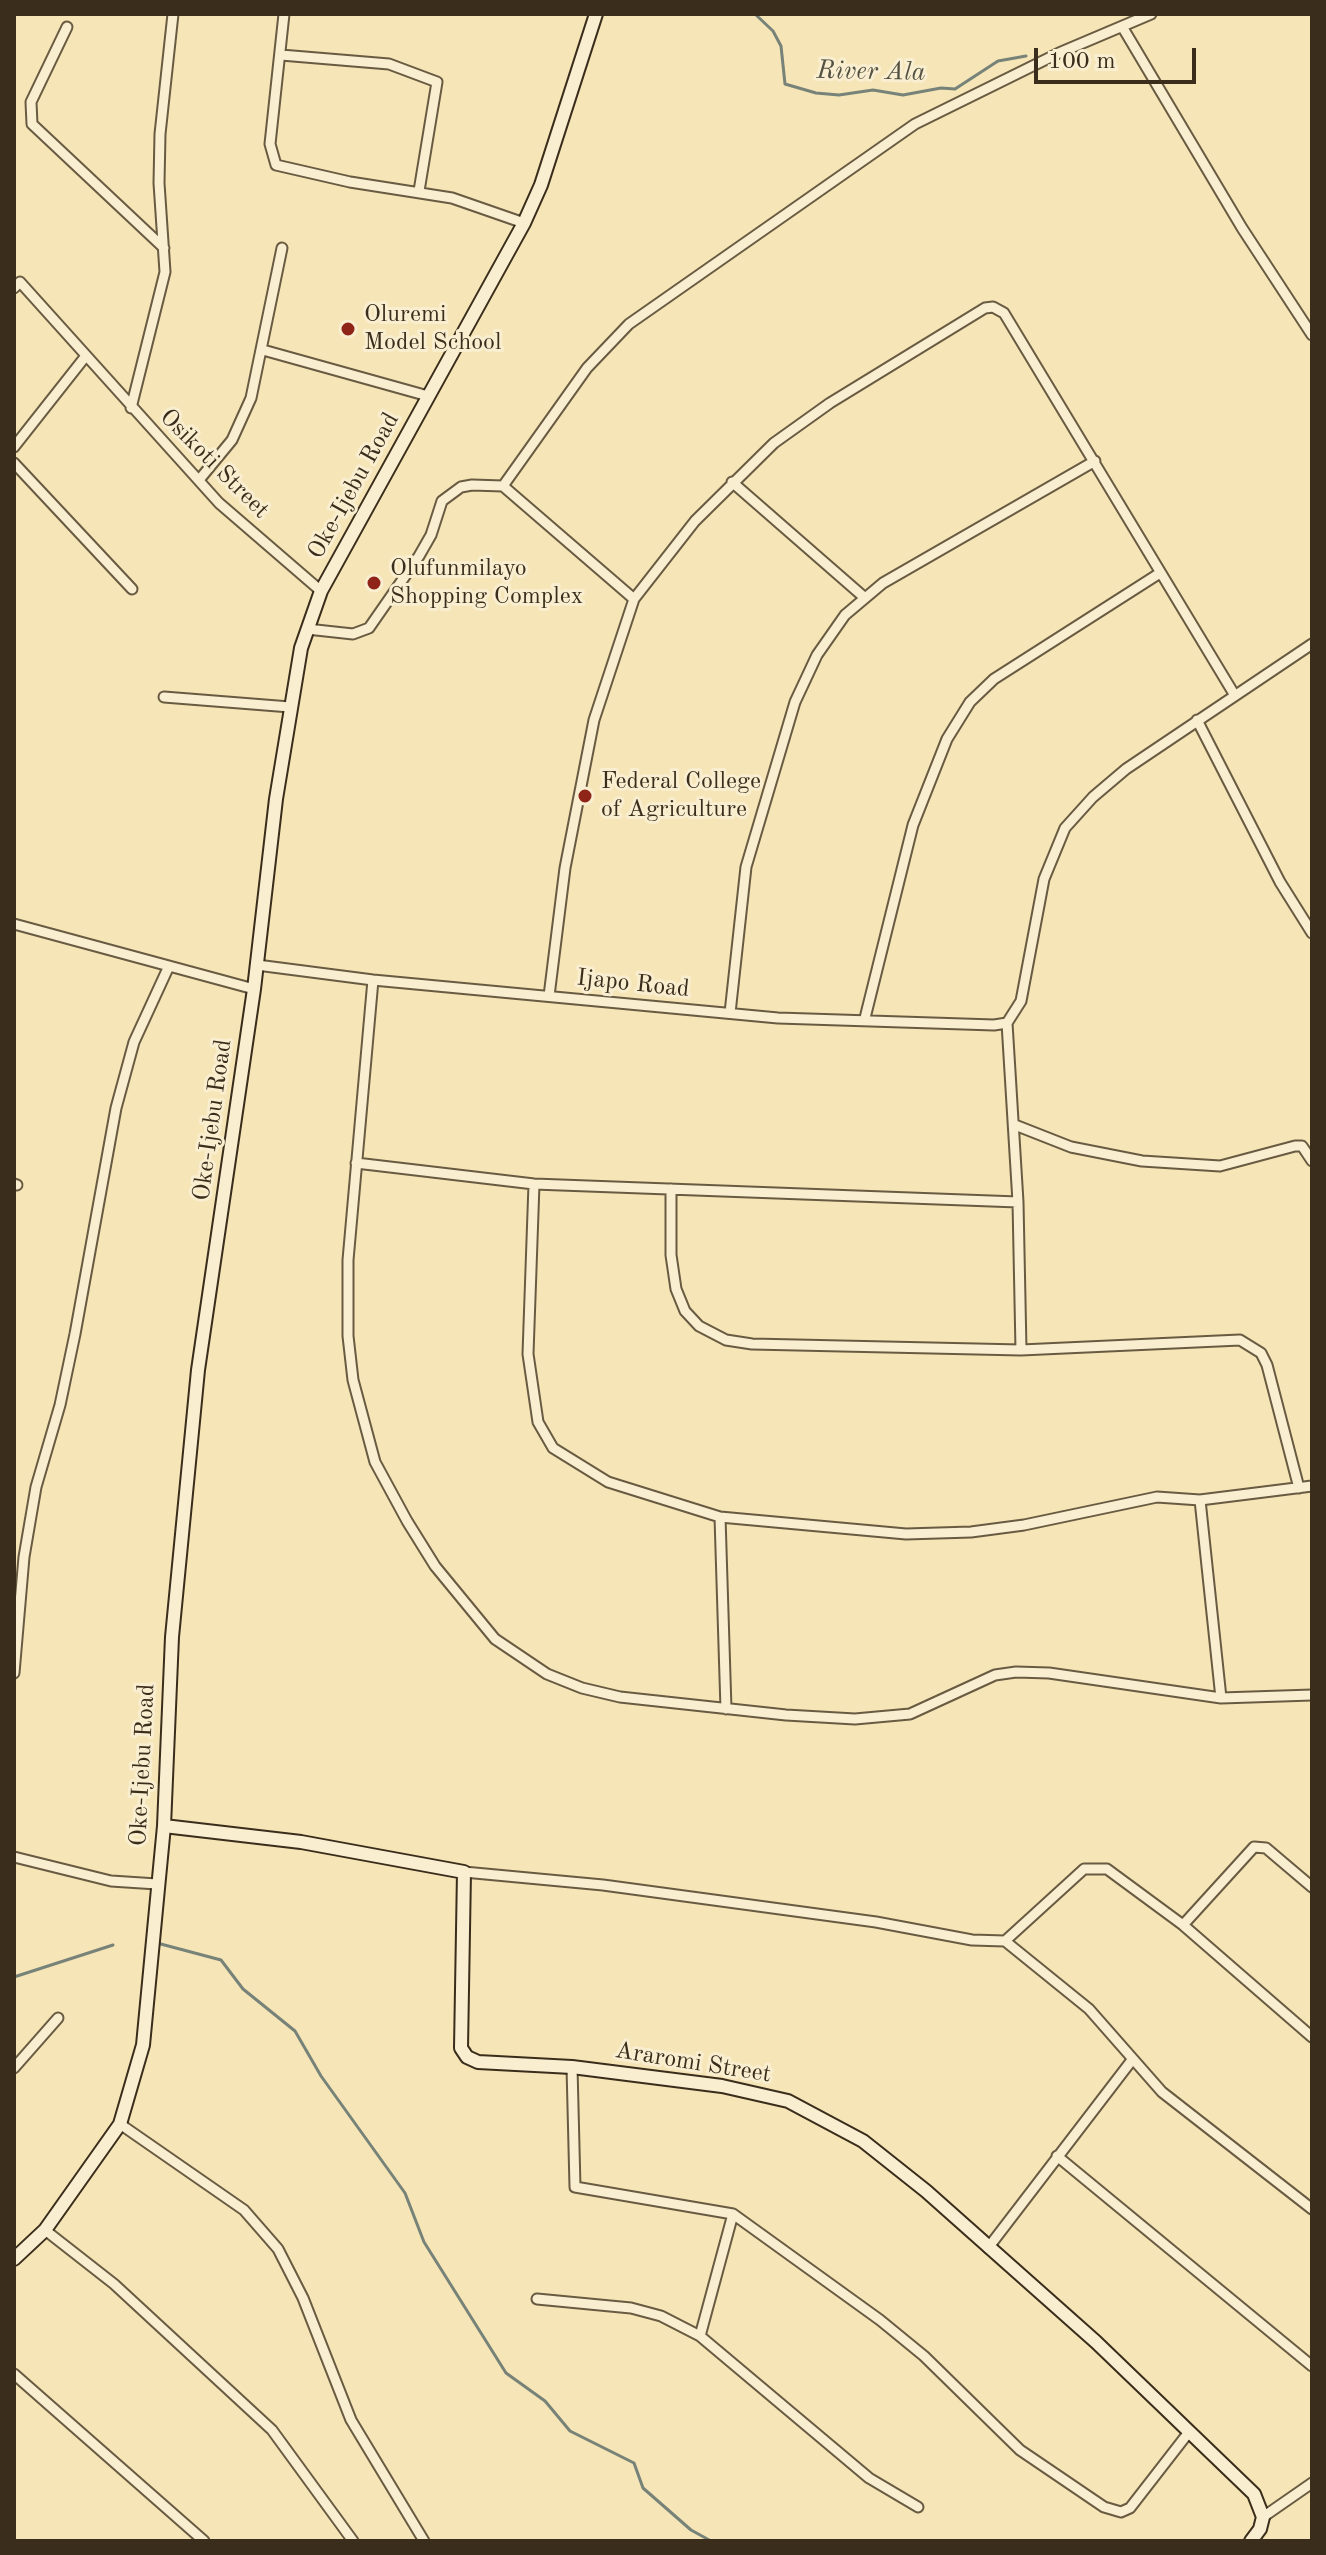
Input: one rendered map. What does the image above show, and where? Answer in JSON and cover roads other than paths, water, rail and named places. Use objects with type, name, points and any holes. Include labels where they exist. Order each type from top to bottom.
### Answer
[{"type":"main road","name":"Oke-Ijebu Road","points":[[14,2259],[45,2230],[120,2124],[143,2045],[164,1826],[172,1637],[198,1370],[254,989],[290,707],[307,629],[321,591],[524,223],[541,185],[596,14]]},
{"type":"main road","points":[[164,1826],[301,1842],[464,1872]]},
{"type":"main road","name":"Araromi Street","points":[[464,1872],[461,2048],[478,2062],[572,2067],[722,2086],[796,2104],[863,2141],[899,2167],[1096,2342],[1254,2494],[1263,2517]]},
{"type":"main road","points":[[1251,2541],[1260,2529],[1263,2517]]},
{"type":"street","points":[[131,408],[162,291],[164,248],[159,183],[160,134],[173,14]]},
{"type":"street","points":[[284,14],[270,144],[276,165],[350,182],[452,198],[524,223]]},
{"type":"street","points":[[503,486],[587,368],[629,324],[915,124],[1047,59],[1151,14]]},
{"type":"street","points":[[67,27],[31,102],[32,124],[164,248]]},
{"type":"street","points":[[1123,28],[1242,228],[1312,335]]},
{"type":"street","points":[[281,55],[389,64],[437,82],[419,191]]},
{"type":"street","points":[[199,480],[232,440],[242,420],[263,350],[282,248]]},
{"type":"street","name":"Osikoti Street","points":[[16,283],[219,503],[321,591]]},
{"type":"street","points":[[549,996],[565,868],[594,720],[634,599],[695,521],[774,443],[830,403],[993,307],[1004,313],[1234,694]]},
{"type":"street","points":[[263,350],[428,396]]},
{"type":"street","points":[[14,447],[85,357]]},
{"type":"street","points":[[730,1013],[737,916],[746,867],[795,702],[817,655],[845,615],[883,583],[1095,461]]},
{"type":"street","points":[[14,463],[132,589]]},
{"type":"street","points":[[732,482],[865,598]]},
{"type":"street","points":[[307,629],[353,634],[369,628],[419,556],[431,535],[442,501],[461,487],[503,486],[634,599]]},
{"type":"street","points":[[865,1018],[913,825],[947,739],[970,702],[994,679],[1160,573]]},
{"type":"street","points":[[1021,1350],[1015,1125],[1007,1023],[1021,1001],[1044,879],[1065,828],[1093,797],[1126,769],[1312,644]]},
{"type":"street","points":[[164,697],[290,707]]},
{"type":"street","points":[[1197,720],[1280,882],[1312,933]]},
{"type":"street","points":[[14,925],[254,989]]},
{"type":"street","name":"Ijapo Road","points":[[257,965],[373,980],[730,1013],[994,1025],[1007,1023]]},
{"type":"street","points":[[14,1673],[29,1529],[63,1391],[116,1108],[134,1042],[169,966]]},
{"type":"street","points":[[373,980],[348,1260],[348,1336],[353,1380],[375,1462],[435,1566],[495,1639],[547,1674],[582,1688],[620,1697],[726,1709],[881,1719],[910,1714],[995,1675],[1016,1672],[1049,1673],[1221,1698],[1312,1695]]},
{"type":"street","points":[[1015,1125],[1071,1147],[1142,1161],[1220,1166],[1295,1146],[1302,1146],[1312,1161]]},
{"type":"street","points":[[356,1163],[534,1184],[1018,1202]]},
{"type":"street","points":[[534,1184],[528,1354],[538,1422],[553,1448],[608,1482],[720,1517],[906,1534],[971,1532],[1024,1525],[1157,1497],[1200,1500],[1312,1486]]},
{"type":"street","points":[[671,1189],[671,1255],[676,1289],[685,1311],[699,1326],[726,1340],[752,1344],[1021,1350],[1240,1340],[1250,1344],[1267,1365],[1299,1488]]},
{"type":"street","points":[[1200,1500],[1221,1698]]},
{"type":"street","points":[[720,1517],[726,1709]]},
{"type":"street","points":[[1183,1925],[1254,1847],[1266,1848],[1312,1887]]},
{"type":"street","points":[[14,1857],[111,1881],[157,1884]]},
{"type":"street","points":[[1005,1941],[1084,1869],[1107,1869],[1183,1925],[1312,2037]]},
{"type":"street","points":[[464,1872],[589,1883],[876,1922],[972,1940],[1005,1941],[1089,2009],[1162,2092],[1312,2209]]},
{"type":"street","points":[[14,2068],[58,2018]]},
{"type":"street","points":[[988,2248],[1132,2060]]},
{"type":"street","points":[[572,2067],[575,2187],[733,2214],[924,2356],[1020,2450],[1111,2511],[1130,2508],[1189,2432]]},
{"type":"street","points":[[120,2124],[244,2210],[278,2249],[303,2298],[351,2420],[424,2541]]},
{"type":"street","points":[[1057,2156],[1312,2366]]},
{"type":"street","points":[[700,2336],[733,2214]]},
{"type":"street","points":[[45,2230],[114,2284],[272,2430],[353,2541]]},
{"type":"street","points":[[537,2299],[631,2308],[661,2316],[700,2336],[869,2478],[918,2507]]},
{"type":"street","points":[[14,2374],[204,2541]]},
{"type":"street","points":[[1263,2517],[1312,2483]]},
{"type":"waterway","name":"River Ala","points":[[755,14],[773,31],[781,46],[785,84],[816,93],[839,95],[873,90],[903,95],[941,88],[955,89],[998,61],[1026,56]]},
{"type":"waterway","points":[[157,1943],[221,1960],[243,1989],[295,2031],[321,2076],[405,2193],[424,2242],[506,2373],[545,2401],[570,2431],[634,2463],[643,2488],[691,2530],[711,2541]]},
{"type":"waterway","points":[[14,1977],[113,1945]]},
{"type":"place","name":"Oluremi Model School","points":[[348,329]]},
{"type":"place","name":"Olufunmilayo Shopping Complex","points":[[374,583]]},
{"type":"place","name":"Federal College of Agriculture","points":[[585,796]]}]
